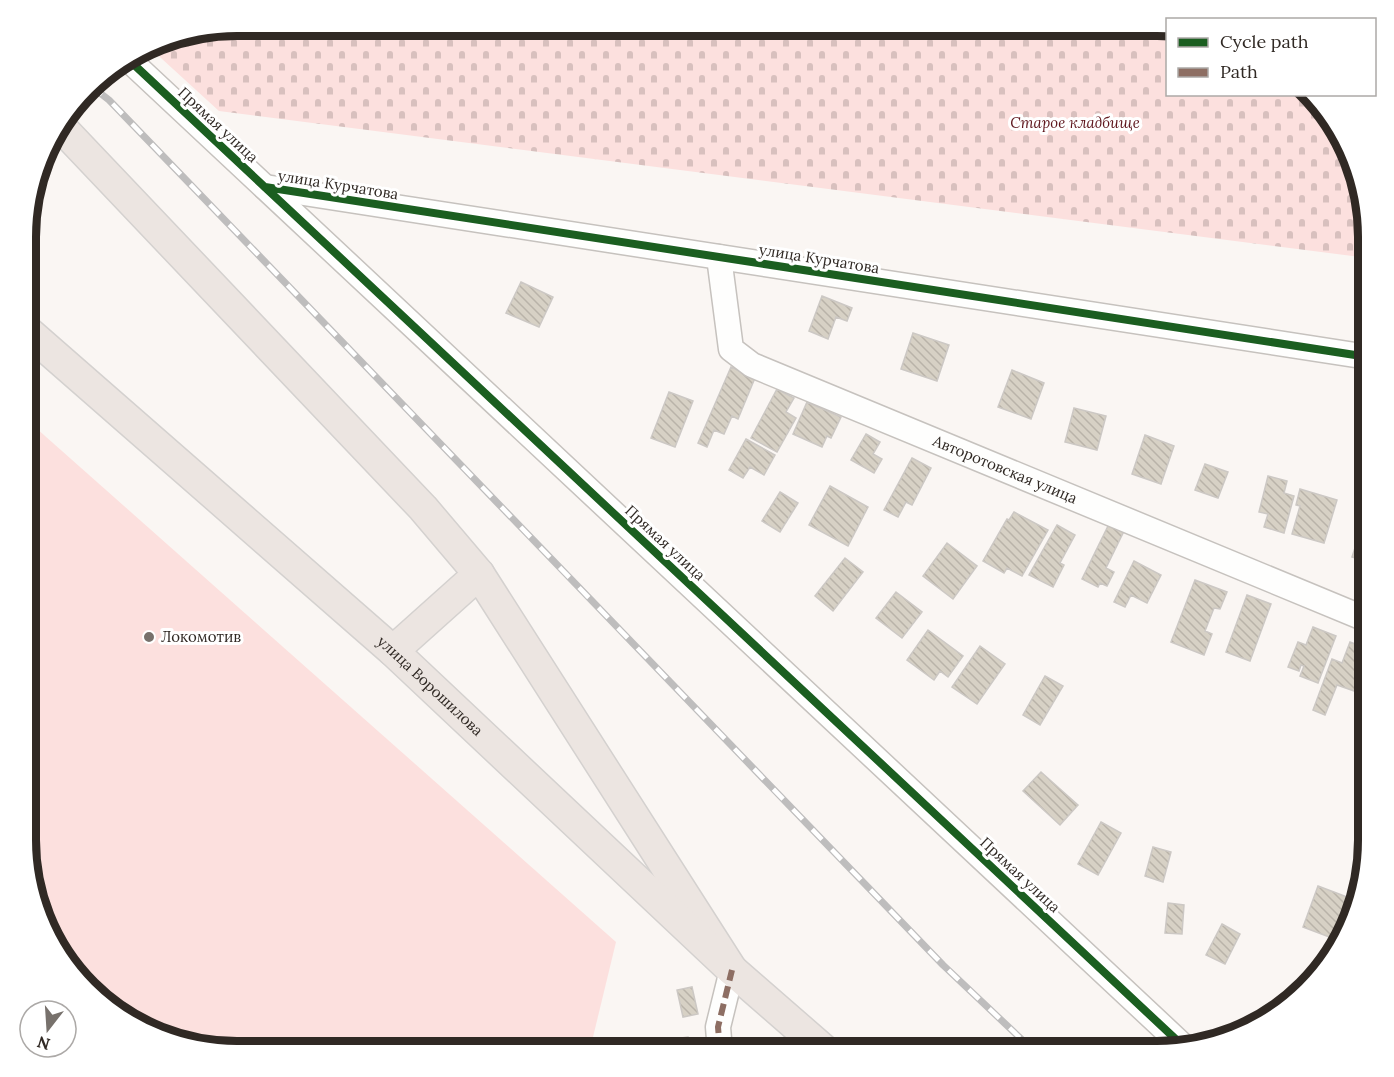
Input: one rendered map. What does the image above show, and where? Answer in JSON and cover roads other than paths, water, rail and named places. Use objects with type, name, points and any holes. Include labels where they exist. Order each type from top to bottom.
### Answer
[{"type":"main road","points":[[66,132],[423,508],[478,574],[732,970]]},
{"type":"main road","name":"улица Ворошилова","points":[[36,339],[393,651],[732,970],[814,1041]]},
{"type":"main road","points":[[393,651],[478,574]]},
{"type":"street","name":"Прямая улица","points":[[134,64],[1177,1040]]},
{"type":"street","name":"улица Курчатова","points":[[265,187],[1358,355]]},
{"type":"street","name":"Авторотовская улица","points":[[719,257],[731,349],[752,365],[1358,616]]},
{"type":"street","points":[[719,1041],[718,1027],[732,970]]},
{"type":"railway","points":[[98,92],[109,100],[943,965],[1023,1041]]},
{"type":"place","name":"Локомотив","points":[[149,637]]},
{"type":"park label","name":"Старое кладбище","points":[[1075,123]]}]
